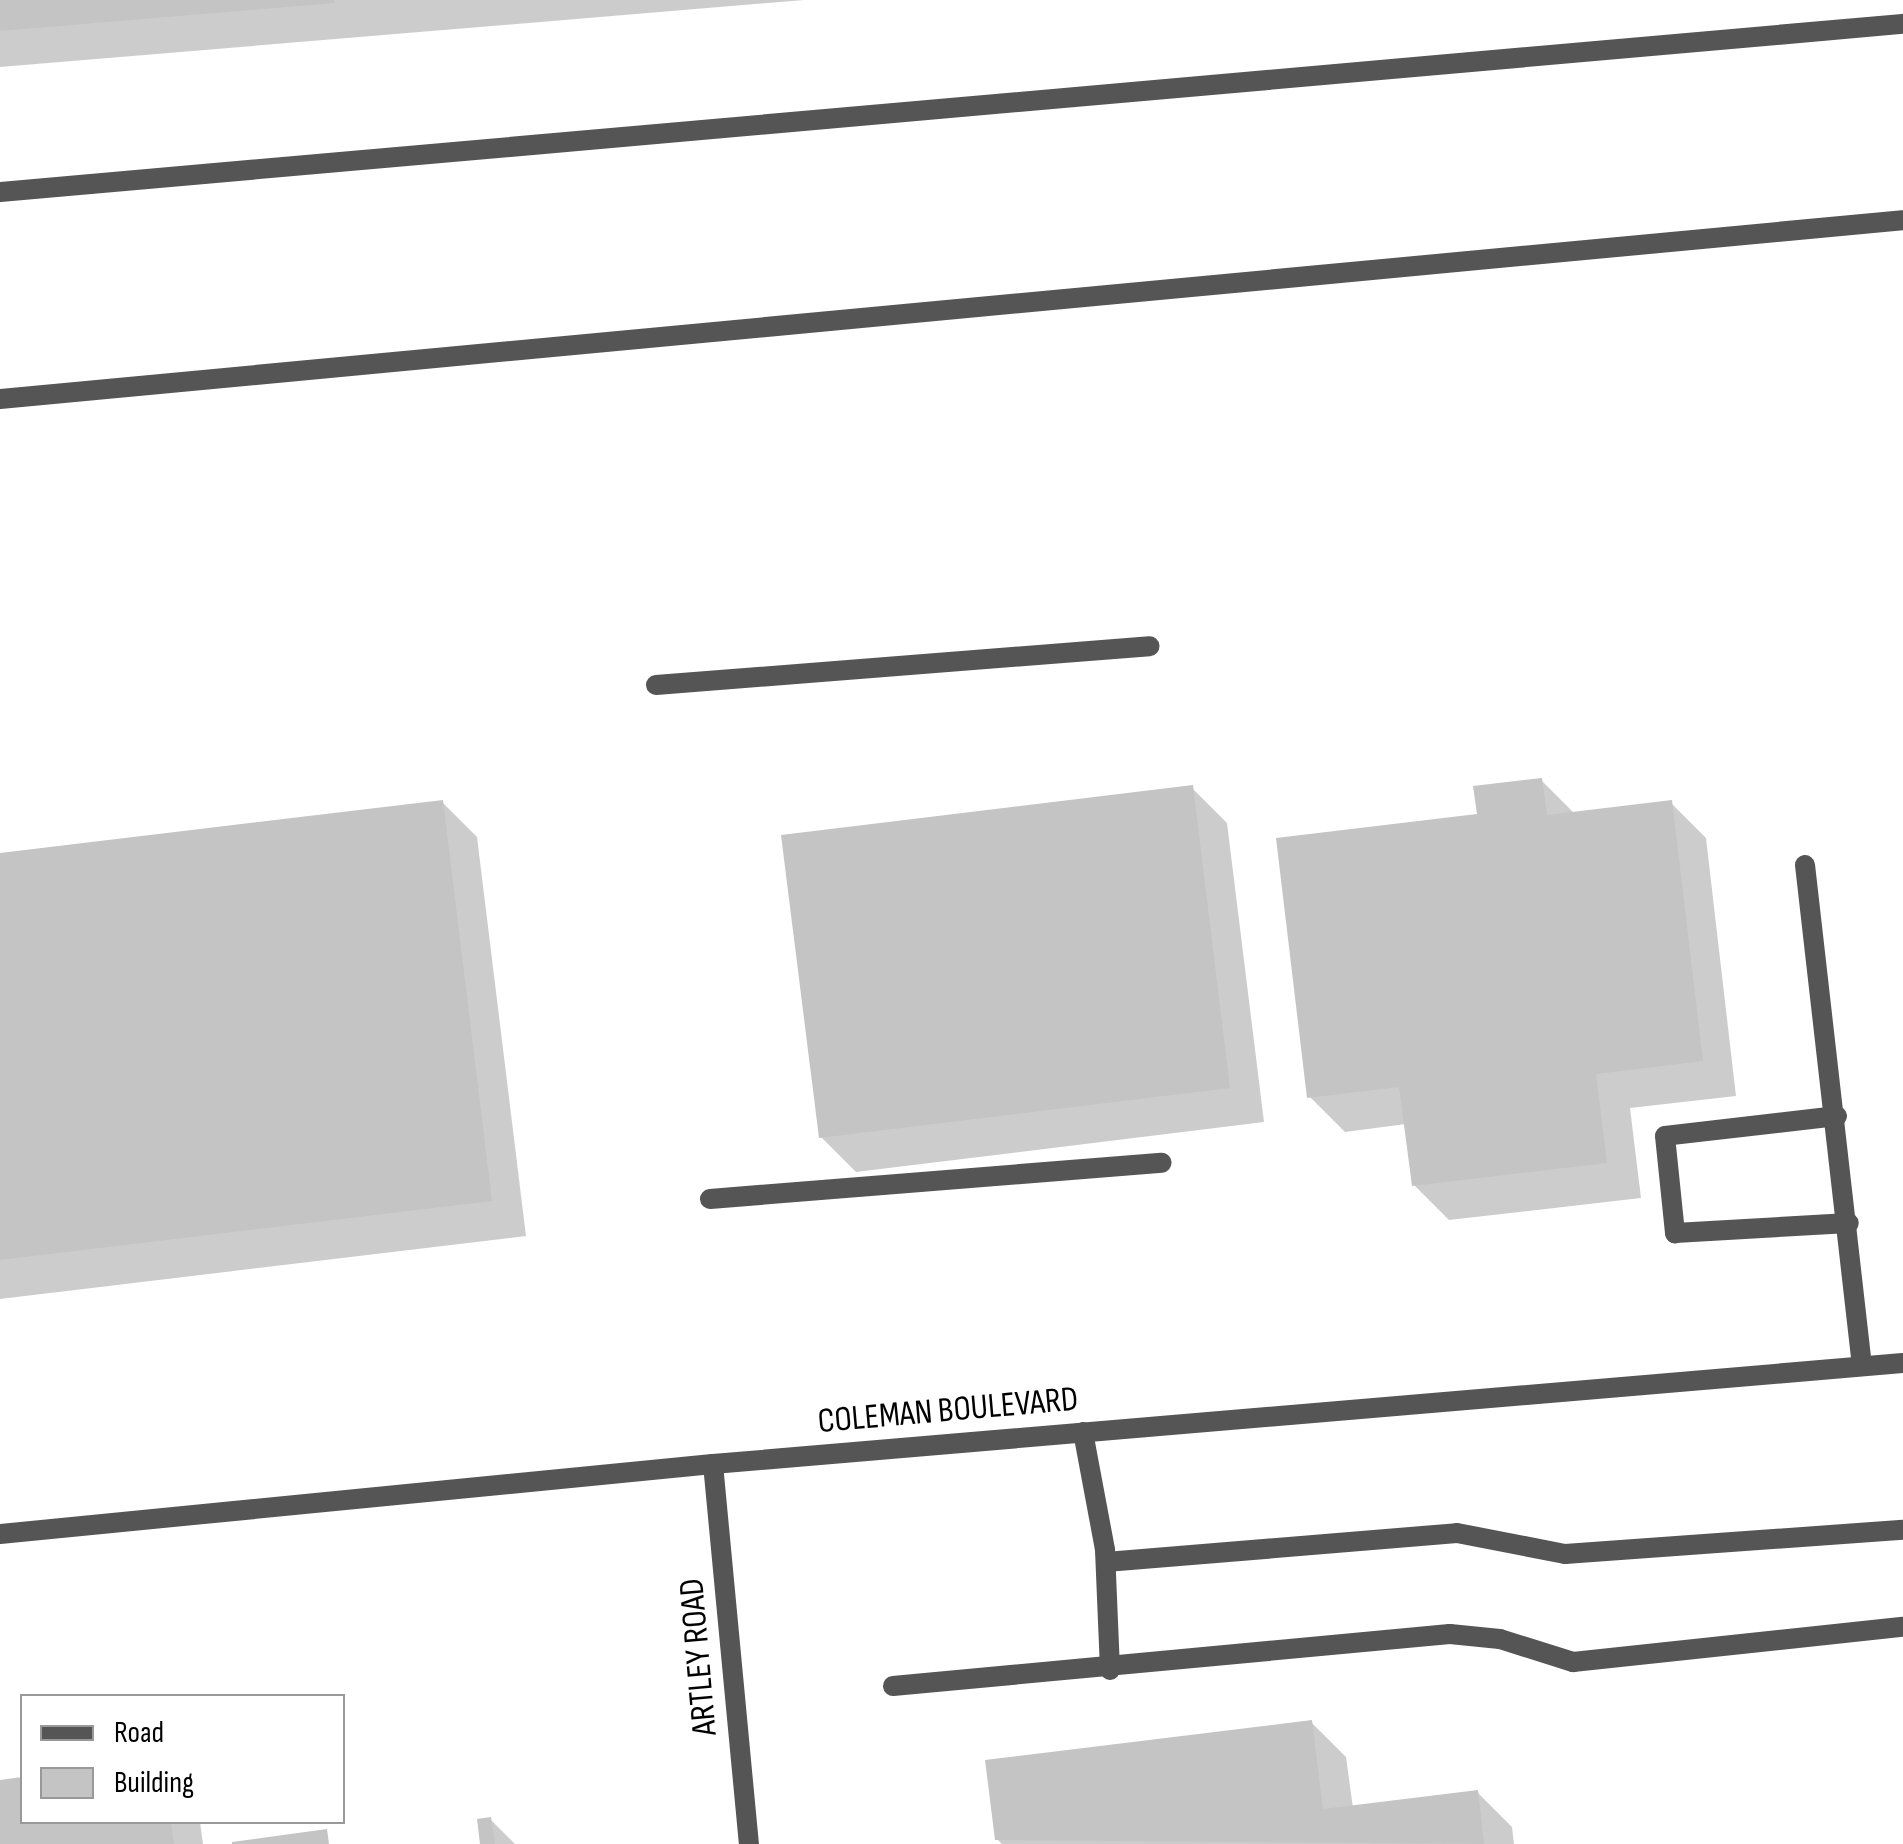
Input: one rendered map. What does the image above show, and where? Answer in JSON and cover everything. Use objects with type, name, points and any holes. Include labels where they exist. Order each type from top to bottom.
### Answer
[{"type":"street","points":[[0,192],[1903,24]]},
{"type":"street","points":[[0,399],[1903,220]]},
{"type":"street","points":[[656,686],[1148,646]]},
{"type":"street","points":[[1805,865],[1838,1116],[1862,1366]]},
{"type":"street","points":[[1838,1116],[1665,1136],[1669,1175],[1675,1233],[1849,1223]]},
{"type":"street","points":[[710,1199],[1162,1163]]},
{"type":"street","name":"COLEMAN BOULEVARD","points":[[0,1534],[713,1464],[1903,1365]]},
{"type":"street","points":[[1083,1432],[1106,1562],[1110,1670]]},
{"type":"street","name":"ARTLEY ROAD","points":[[713,1464],[748,1844]]},
{"type":"street","points":[[1106,1562],[1457,1533],[1566,1554],[1903,1530]]},
{"type":"street","points":[[892,1686],[1110,1670],[1450,1634],[1500,1639],[1573,1662],[1903,1627]]},
{"type":"building","points":[[0,0],[334,0],[334,3],[0,31]]},
{"type":"building","points":[[1542,778],[1547,815],[1672,800],[1703,1061],[1596,1074],[1607,1163],[1412,1186],[1399,1087],[1307,1098],[1276,838],[1477,814],[1473,786]]},
{"type":"building","points":[[1193,785],[1230,1088],[819,1138],[781,835]]},
{"type":"building","points":[[443,800],[492,1201],[0,1260],[0,853]]},
{"type":"building","points":[[1312,1720],[1323,1809],[1478,1790],[1484,1844],[995,1840],[985,1760]]},
{"type":"building","points":[[20,1777],[20,1824],[171,1824],[174,1844],[0,1844],[0,1780]]},
{"type":"building","points":[[491,1817],[495,1844],[480,1844],[477,1819]]},
{"type":"building","points":[[327,1829],[329,1844],[232,1844],[232,1842]]}]
